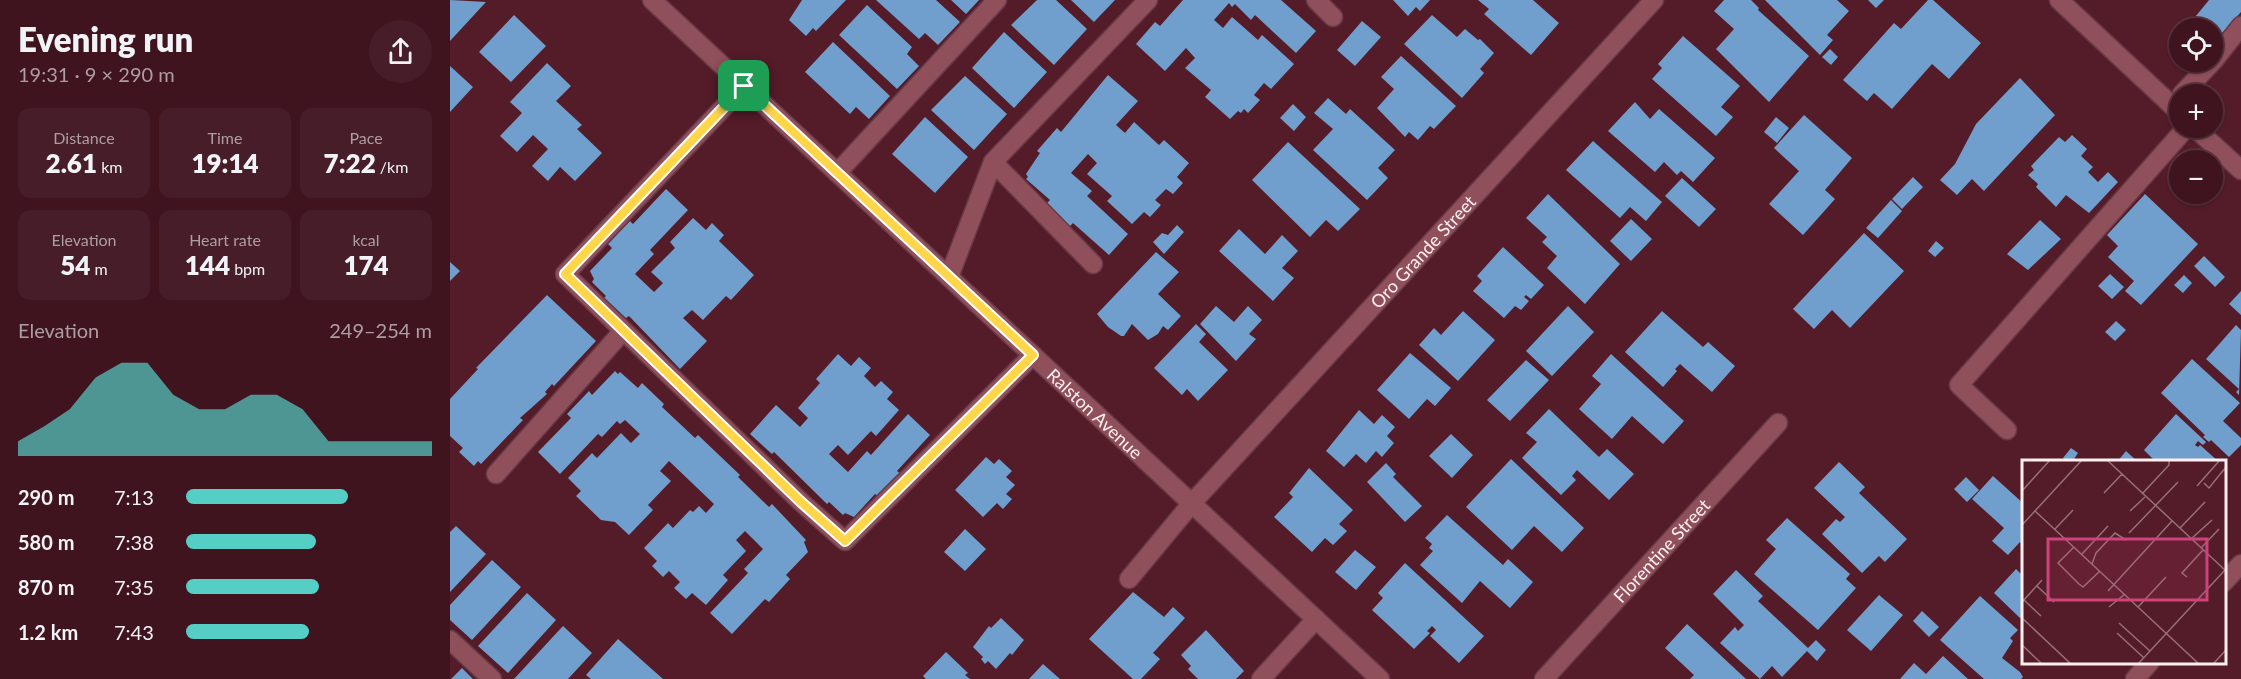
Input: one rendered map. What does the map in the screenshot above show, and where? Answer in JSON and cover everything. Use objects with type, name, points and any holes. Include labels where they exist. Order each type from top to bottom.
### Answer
[{"type":"street","name":"Ralston Avenue","points":[[652,0],[1380,679]]},
{"type":"street","points":[[837,172],[997,0]]},
{"type":"street","points":[[949,277],[993,162],[1148,0]]},
{"type":"street","points":[[1316,0],[1333,17]]},
{"type":"street","name":"Oro Grande Street","points":[[1129,579],[1192,503],[1654,0]]},
{"type":"street","points":[[2061,1],[2169,94]]},
{"type":"street","points":[[2193,84],[2241,26]]},
{"type":"street","points":[[744,86],[565,274],[801,502],[845,541],[1033,355]]},
{"type":"street","points":[[2007,430],[1959,385],[2177,138]]},
{"type":"street","points":[[2206,138],[2241,170]]},
{"type":"street","points":[[993,162],[1093,264]]},
{"type":"street","points":[[496,474],[623,331]]},
{"type":"street","name":"Florentine Street","points":[[1544,679],[1778,423]]},
{"type":"street","points":[[2226,580],[2241,564]]},
{"type":"street","points":[[1261,679],[1316,619]]},
{"type":"street","points":[[450,640],[492,679]]},
{"type":"street","points":[[2135,679],[2149,664]]},
{"type":"building","points":[[450,0],[486,2],[450,41]]},
{"type":"building","points":[[802,0],[846,0],[816,31],[813,28],[806,36],[789,20]]},
{"type":"building","points":[[876,0],[936,0],[960,22],[938,45],[925,33],[919,39]]},
{"type":"building","points":[[951,0],[979,0],[966,14]]},
{"type":"building","points":[[1037,0],[1056,0],[1087,29],[1054,65],[1011,25]]},
{"type":"building","points":[[1071,0],[1115,0],[1094,22]]},
{"type":"building","points":[[1183,0],[1281,0],[1316,31],[1296,53],[1255,15],[1251,20],[1235,4],[1232,7],[1229,3],[1214,20],[1223,28],[1232,17],[1258,40],[1262,35],[1294,64],[1271,89],[1264,83],[1254,95],[1260,100],[1248,113],[1244,109],[1241,113],[1238,111],[1230,119],[1205,97],[1211,90],[1185,68],[1195,58],[1186,48],[1165,71],[1136,44],[1155,22],[1160,26]]},
{"type":"building","points":[[1393,0],[1430,0],[1420,11],[1416,7],[1408,16]]},
{"type":"building","points":[[1478,0],[1533,0],[1559,23],[1531,55],[1484,14],[1489,9]]},
{"type":"building","points":[[1724,0],[1751,0],[1759,8],[1758,10],[1809,56],[1769,102],[1716,49],[1734,29],[1714,11]]},
{"type":"building","points":[[1765,0],[1837,0],[1849,11],[1827,35],[1833,40],[1820,55]]},
{"type":"building","points":[[1868,0],[1884,0],[1876,8]]},
{"type":"building","points":[[1928,0],[1933,0],[1981,43],[1949,79],[1932,64],[1892,109],[1874,93],[1867,101],[1843,80],[1894,23],[1901,29]]},
{"type":"building","points":[[2209,0],[2241,0],[2241,12],[2223,32],[2223,18],[2194,18]]},
{"type":"building","points":[[867,5],[912,47],[907,54],[919,66],[897,89],[839,35]]},
{"type":"building","points":[[514,15],[546,46],[511,82],[479,52]]},
{"type":"building","points":[[1432,15],[1457,37],[1465,29],[1478,40],[1480,39],[1494,53],[1480,69],[1484,73],[1462,98],[1404,44]]},
{"type":"building","points":[[1362,21],[1381,37],[1355,66],[1337,50]]},
{"type":"building","points":[[1004,32],[1047,72],[1014,108],[972,68]]},
{"type":"building","points":[[1683,36],[1740,86],[1721,107],[1733,117],[1716,136],[1652,79],[1662,68],[1658,64]]},
{"type":"building","points":[[833,42],[890,96],[869,119],[856,107],[850,114],[805,72]]},
{"type":"building","points":[[1830,49],[1838,57],[1831,65],[1822,57]]},
{"type":"building","points":[[1401,56],[1456,106],[1434,129],[1430,126],[1418,140],[1409,132],[1405,137],[1377,108],[1394,89],[1381,77]]},
{"type":"building","points":[[547,63],[571,86],[556,101],[582,125],[577,129],[602,153],[575,181],[560,167],[548,181],[532,166],[548,149],[533,135],[517,152],[500,136],[522,113],[510,102]]},
{"type":"building","points":[[450,66],[473,87],[450,112]]},
{"type":"building","points":[[1108,75],[1138,101],[1116,125],[1125,133],[1134,122],[1159,145],[1164,140],[1189,163],[1177,177],[1183,183],[1173,194],[1166,189],[1155,200],[1161,205],[1150,217],[1144,212],[1132,224],[1107,201],[1112,196],[1087,174],[1097,163],[1088,154],[1071,173],[1092,191],[1087,196],[1128,234],[1109,255],[1073,223],[1069,227],[1045,205],[1050,200],[1026,179],[1028,177],[1026,174],[1040,153],[1037,151],[1057,128],[1061,132]]},
{"type":"building","points":[[965,76],[1007,114],[974,150],[931,110]]},
{"type":"building","points":[[2020,78],[2055,115],[1984,191],[1972,179],[1957,195],[1940,180],[1955,164],[1976,124]]},
{"type":"building","points":[[1328,98],[1346,114],[1350,109],[1395,150],[1378,168],[1388,178],[1367,200],[1313,150],[1333,129],[1314,113]]},
{"type":"building","points":[[1635,102],[1650,119],[1659,109],[1715,158],[1693,182],[1681,171],[1677,175],[1664,162],[1655,172],[1608,131]]},
{"type":"building","points":[[1293,104],[1306,117],[1294,131],[1280,118]]},
{"type":"building","points":[[1804,115],[1852,158],[1825,190],[1835,199],[1803,235],[1769,204],[1799,171],[1774,148]]},
{"type":"building","points":[[925,117],[968,157],[935,193],[892,154]]},
{"type":"building","points":[[1776,117],[1789,128],[1777,143],[1764,132]]},
{"type":"building","points":[[2072,135],[2087,149],[2081,156],[2093,167],[2088,172],[2098,182],[2108,172],[2118,182],[2089,213],[2066,195],[2056,207],[2036,187],[2038,184],[2028,175],[2034,170],[2031,166],[2059,137],[2065,142]]},
{"type":"building","points":[[1593,141],[1662,202],[1646,221],[1630,207],[1620,218],[1566,170]]},
{"type":"building","points":[[1288,142],[1360,209],[1338,231],[1326,220],[1310,237],[1252,180]]},
{"type":"building","points":[[1913,177],[1923,187],[1902,209],[1892,199]]},
{"type":"building","points":[[1682,178],[1716,209],[1699,227],[1665,196]]},
{"type":"building","points":[[666,189],[688,210],[650,250],[654,254],[635,274],[654,292],[663,283],[651,272],[675,248],[670,242],[693,218],[706,230],[712,223],[724,235],[719,241],[754,275],[731,300],[726,296],[703,320],[692,310],[683,318],[707,341],[680,369],[629,316],[626,318],[604,298],[606,296],[592,282],[594,279],[590,271],[612,248],[608,244],[630,221],[633,224]]},
{"type":"building","points":[[1548,194],[1620,264],[1585,304],[1547,268],[1557,256],[1542,242],[1547,237],[1526,218]]},
{"type":"building","points":[[2145,194],[2198,244],[2141,305],[2125,291],[2134,281],[2108,257],[2118,246],[2107,235]]},
{"type":"building","points":[[1891,200],[1902,211],[1878,238],[1866,228]]},
{"type":"building","points":[[1631,219],[1652,239],[1631,261],[1610,241]]},
{"type":"building","points":[[2040,220],[2061,239],[2028,270],[2007,254]]},
{"type":"building","points":[[1177,225],[1184,232],[1164,254],[1153,242],[1162,233],[1168,235]]},
{"type":"building","points":[[1239,229],[1265,254],[1282,235],[1298,251],[1282,268],[1294,278],[1273,301],[1219,251]]},
{"type":"building","points":[[1864,233],[1904,271],[1850,328],[1832,310],[1814,329],[1793,309]]},
{"type":"building","points":[[1936,241],[1944,248],[1935,257],[1928,251]]},
{"type":"building","points":[[1503,247],[1544,285],[1531,299],[1526,295],[1524,297],[1529,301],[1521,310],[1515,306],[1504,318],[1473,291],[1482,281],[1477,276]]},
{"type":"building","points":[[1156,252],[1179,272],[1158,294],[1181,316],[1168,330],[1163,326],[1158,334],[1148,340],[1132,324],[1124,336],[1121,336],[1108,327],[1097,314]]},
{"type":"building","points":[[2204,256],[2225,277],[2215,287],[2194,266]]},
{"type":"building","points":[[450,262],[460,271],[450,281]]},
{"type":"building","points":[[2110,274],[2124,287],[2112,299],[2098,286]]},
{"type":"building","points":[[2184,275],[2192,283],[2183,293],[2174,285]]},
{"type":"building","points":[[2241,291],[2241,315],[2229,304]]},
{"type":"building","points":[[547,295],[596,341],[554,386],[552,384],[545,392],[547,394],[520,418],[523,420],[481,464],[478,461],[474,466],[459,452],[463,448],[450,436],[450,399],[478,369],[476,368]]},
{"type":"building","points":[[1216,306],[1234,322],[1248,306],[1262,320],[1249,334],[1256,339],[1236,361],[1200,324]]},
{"type":"building","points":[[1568,306],[1594,332],[1552,376],[1526,351]]},
{"type":"building","points":[[1463,311],[1495,340],[1458,381],[1419,345],[1434,328],[1441,335]]},
{"type":"building","points":[[1662,311],[1703,347],[1708,342],[1735,366],[1712,392],[1680,364],[1663,387],[1625,352]]},
{"type":"building","points":[[2116,321],[2126,330],[2115,341],[2105,332]]},
{"type":"building","points":[[1196,324],[1206,334],[1199,342],[1228,370],[1198,401],[1187,389],[1182,395],[1154,368]]},
{"type":"building","points":[[2236,325],[2241,330],[2239,395],[2236,392],[2239,389],[2206,359]]},
{"type":"building","points":[[1410,353],[1451,388],[1435,406],[1427,399],[1409,419],[1377,390]]},
{"type":"building","points":[[838,354],[851,366],[859,357],[871,368],[864,376],[875,387],[881,381],[893,392],[887,399],[899,410],[876,436],[871,431],[848,455],[838,445],[829,454],[848,472],[867,451],[871,455],[908,414],[930,435],[897,471],[901,474],[879,497],[875,494],[854,517],[845,513],[843,515],[829,502],[827,504],[774,452],[772,454],[750,434],[776,405],[800,427],[808,418],[798,408],[820,383],[816,379]]},
{"type":"building","points":[[1611,354],[1684,421],[1663,444],[1632,416],[1612,439],[1579,409],[1601,384],[1592,376]]},
{"type":"building","points":[[2192,359],[2240,403],[2223,421],[2241,438],[2241,445],[2229,457],[2211,440],[2209,442],[2203,437],[2205,435],[2161,393]]},
{"type":"building","points":[[1526,360],[1549,380],[1510,421],[1487,400]]},
{"type":"building","points":[[615,371],[618,374],[620,372],[638,388],[642,383],[664,404],[662,407],[695,438],[698,435],[740,475],[738,477],[769,507],[772,504],[806,540],[804,542],[808,552],[786,575],[790,579],[769,602],[765,599],[732,634],[710,613],[748,573],[744,569],[763,549],[745,531],[736,540],[746,551],[723,575],[728,580],[706,605],[692,593],[686,599],[674,588],[680,582],[669,571],[663,577],[652,566],[657,561],[644,548],[668,523],[673,528],[690,510],[693,512],[699,506],[706,513],[714,504],[669,461],[660,471],[671,481],[648,505],[653,510],[629,535],[615,522],[601,520],[576,496],[581,491],[568,478],[592,453],[597,458],[621,433],[631,443],[640,434],[625,420],[620,424],[617,421],[602,437],[598,434],[560,474],[538,452],[571,418],[567,414],[589,391],[592,395]]},
{"type":"building","points":[[1549,409],[1599,457],[1607,449],[1634,474],[1609,500],[1577,470],[1572,476],[1576,480],[1561,495],[1522,458],[1537,442],[1526,433]]},
{"type":"building","points":[[1359,410],[1374,424],[1382,415],[1395,427],[1387,436],[1394,443],[1382,457],[1376,451],[1366,463],[1356,454],[1344,467],[1326,451]]},
{"type":"building","points":[[2176,414],[2206,442],[2203,445],[2198,441],[2195,445],[2198,447],[2200,445],[2217,460],[2154,460],[2144,450]]},
{"type":"building","points":[[1451,434],[1473,455],[1452,478],[1429,456]]},
{"type":"building","points":[[2071,448],[2078,453],[2073,460],[2063,458]]},
{"type":"building","points":[[2126,451],[2136,460],[2119,460]]},
{"type":"building","points":[[986,457],[994,464],[999,459],[1012,471],[1006,477],[1015,485],[1006,494],[1012,499],[1003,509],[997,503],[983,517],[955,490]]},
{"type":"building","points":[[1511,459],[1584,528],[1562,552],[1534,526],[1512,550],[1466,507]]},
{"type":"building","points":[[1839,462],[1865,487],[1859,493],[1907,539],[1885,562],[1879,556],[1862,573],[1822,534],[1836,519],[1840,522],[1845,517],[1814,488]]},
{"type":"building","points":[[1386,463],[1396,474],[1393,477],[1422,506],[1405,522],[1367,482]]},
{"type":"building","points":[[1309,468],[1353,510],[1339,524],[1347,531],[1333,545],[1325,538],[1312,552],[1274,517],[1293,497],[1289,493]]},
{"type":"building","points":[[1993,476],[2022,502],[2022,544],[2020,542],[2008,555],[1992,541],[2004,528],[1972,499]]},
{"type":"building","points":[[1966,477],[1979,490],[1967,502],[1954,489]]},
{"type":"building","points":[[1447,515],[1503,565],[1508,559],[1533,582],[1510,608],[1480,581],[1462,603],[1420,565],[1433,551],[1429,548],[1432,544],[1425,538]]},
{"type":"building","points":[[1787,518],[1850,574],[1846,579],[1856,588],[1818,630],[1754,574],[1776,549],[1766,540]]},
{"type":"building","points":[[456,526],[486,554],[450,592],[450,532]]},
{"type":"building","points":[[965,529],[986,549],[965,571],[944,552]]},
{"type":"building","points":[[1355,550],[1376,567],[1356,590],[1335,572]]},
{"type":"building","points":[[492,560],[521,587],[472,640],[450,620],[450,605]]},
{"type":"building","points":[[1405,563],[1484,636],[1459,663],[1430,636],[1436,630],[1432,626],[1427,631],[1430,633],[1414,649],[1372,610],[1383,598],[1378,593]]},
{"type":"building","points":[[2016,569],[2022,575],[2022,616],[2020,618],[1994,593]]},
{"type":"building","points":[[1736,570],[1763,596],[1758,601],[1808,648],[1816,640],[1826,650],[1817,661],[1807,651],[1782,677],[1772,666],[1760,679],[1720,643],[1735,627],[1738,631],[1744,625],[1713,594]]},
{"type":"building","points":[[1133,592],[1164,617],[1173,607],[1185,618],[1153,653],[1160,659],[1141,679],[1133,679],[1089,639]]},
{"type":"building","points":[[527,593],[556,620],[508,673],[478,646]]},
{"type":"building","points":[[1879,595],[1903,615],[1871,651],[1847,630]]},
{"type":"building","points":[[1980,596],[2018,630],[2010,638],[2013,641],[2002,658],[2020,672],[2023,677],[2021,679],[1984,679],[1940,640]]},
{"type":"building","points":[[1922,611],[1939,627],[1929,637],[1913,621]]},
{"type":"building","points":[[1001,618],[1024,640],[996,669],[988,661],[985,664],[981,659],[983,657],[973,647],[989,626],[991,628]]},
{"type":"building","points":[[1687,624],[1746,679],[1690,679],[1694,675],[1665,648]]},
{"type":"building","points":[[563,626],[592,653],[568,679],[514,679]]},
{"type":"building","points":[[1206,630],[1244,671],[1236,679],[1198,679],[1188,669],[1191,666],[1181,655]]},
{"type":"building","points":[[618,639],[663,679],[591,679],[586,675]]},
{"type":"building","points":[[946,652],[968,673],[965,675],[970,679],[926,679],[923,676]]},
{"type":"building","points":[[1943,656],[1968,679],[1900,679],[1914,663],[1926,674]]},
{"type":"building","points":[[1043,664],[1060,679],[1029,679]]},
{"type":"building","points":[[462,668],[473,679],[451,679]]},
{"type":"route","points":[[744,86],[1033,355],[845,541],[801,502],[565,274],[744,86]]}]
